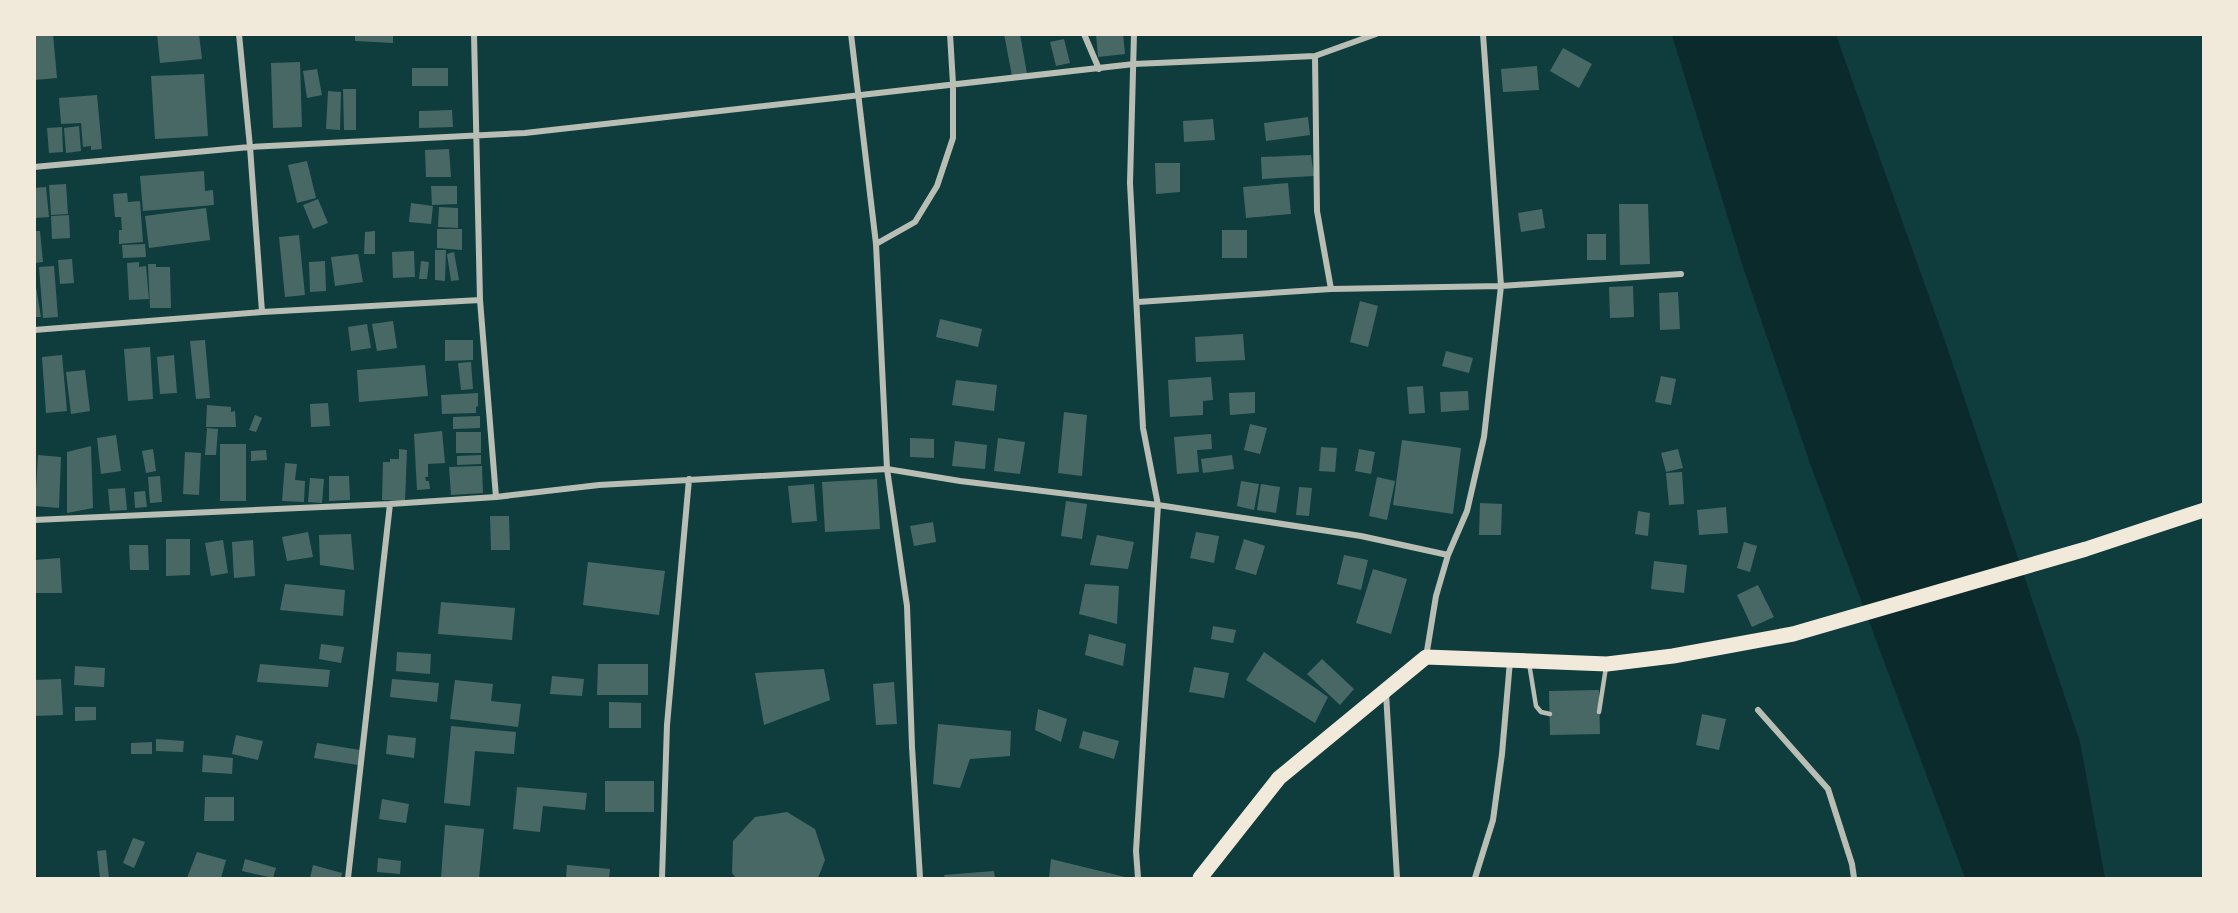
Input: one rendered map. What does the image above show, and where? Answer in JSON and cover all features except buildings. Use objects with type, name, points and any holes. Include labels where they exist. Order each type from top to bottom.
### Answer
[{"type":"main road","points":[[1200,879],[1279,778],[1426,657],[1607,664],[1674,656],[1793,634],[2086,549],[2204,510]]},
{"type":"street","points":[[239,34],[262,312]]},
{"type":"street","points":[[474,34],[480,300],[496,497]]},
{"type":"street","points":[[851,34],[876,244],[887,468],[907,606],[920,879]]},
{"type":"street","points":[[876,244],[915,222],[937,186],[953,138],[950,34]]},
{"type":"street","points":[[1084,34],[1099,69]]},
{"type":"street","points":[[1134,34],[1130,183],[1143,428],[1158,505],[1136,851],[1138,879]]},
{"type":"street","points":[[34,167],[250,147],[525,133],[1134,64],[1315,56],[1376,34]]},
{"type":"street","points":[[1426,657],[1436,596],[1448,555],[1467,512],[1484,437],[1501,286],[1483,34]]},
{"type":"street","points":[[1315,56],[1317,211],[1331,289]]},
{"type":"street","points":[[1138,302],[1331,289],[1501,286],[1681,274]]},
{"type":"street","points":[[34,330],[262,312],[480,300]]},
{"type":"street","points":[[34,520],[390,504],[496,497],[599,485],[887,468],[960,481],[1158,505],[1361,536],[1448,555]]},
{"type":"street","points":[[662,879],[667,725],[689,479]]},
{"type":"street","points":[[348,879],[390,504]]},
{"type":"street","points":[[1475,879],[1493,820],[1502,754],[1510,660]]},
{"type":"street","points":[[1386,689],[1397,879]]},
{"type":"street","points":[[1758,710],[1828,789],[1852,864],[1854,879]]},
{"type":"lane","points":[[1528,661],[1536,706],[1542,712],[1550,714]]},
{"type":"lane","points":[[1599,712],[1607,664]]},
{"type":"water","points":[[1672,35],[1836,35],[1946,344],[2080,742],[2105,878],[1965,878],[1812,469],[1743,267]]}]
